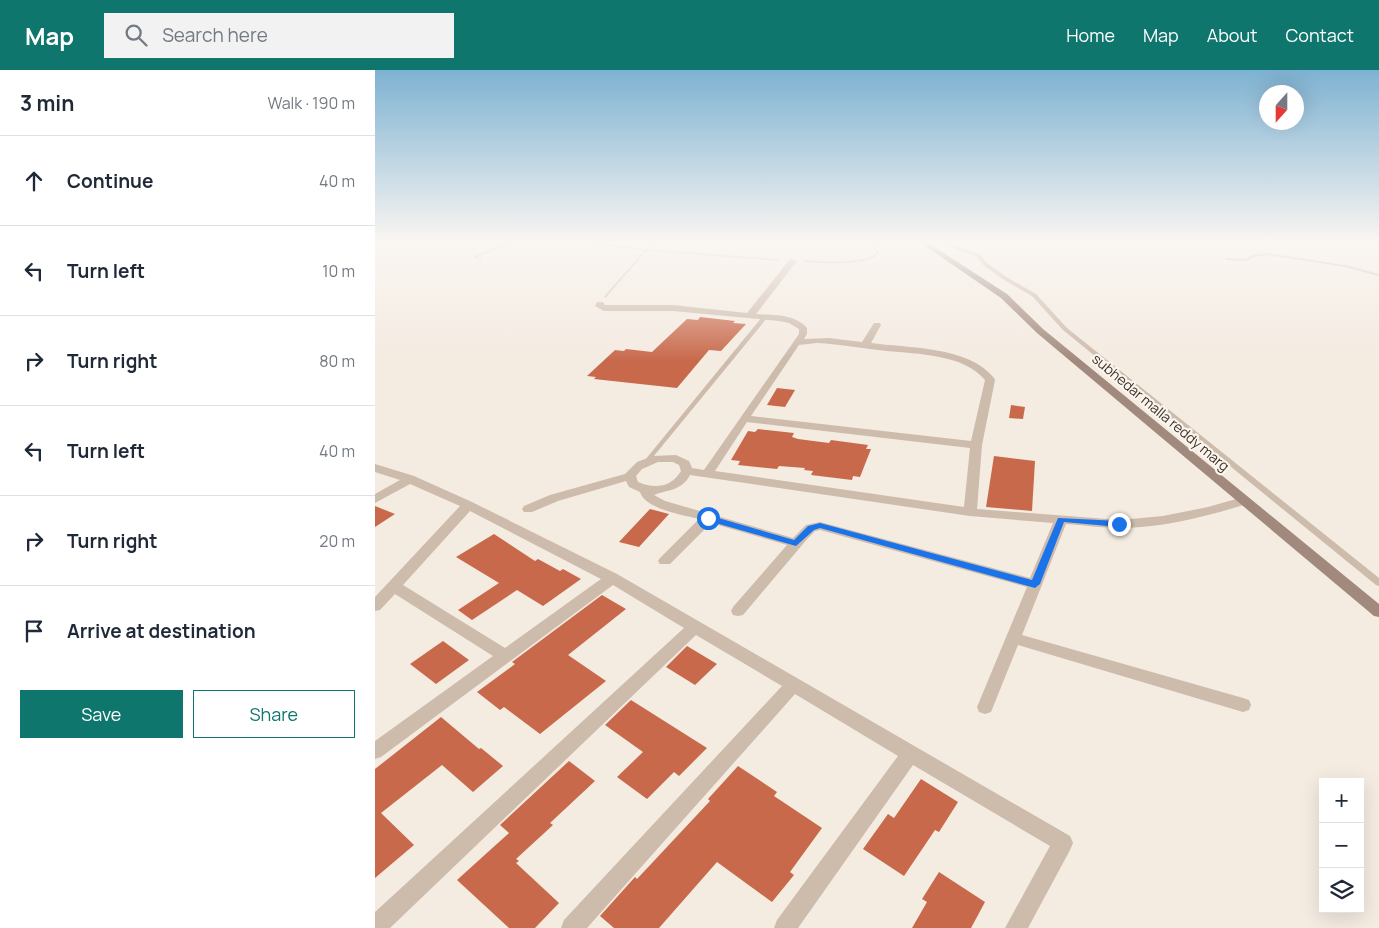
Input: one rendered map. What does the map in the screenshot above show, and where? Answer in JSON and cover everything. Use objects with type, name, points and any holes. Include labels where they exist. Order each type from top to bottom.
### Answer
[{"type":"main road","name":"subhedar malla reddy marg","points":[[982,281],[1005,296],[1040,331],[1379,612]]},
{"type":"street","points":[[752,316],[752,310],[776,281]]},
{"type":"street","points":[[600,304],[599,306],[605,308],[673,308],[752,316],[792,321],[803,328],[803,334],[706,476]]},
{"type":"street","points":[[865,345],[877,325]]},
{"type":"street","points":[[796,344],[803,342],[865,345],[933,352],[975,367],[988,374],[990,380],[976,445],[970,512]]},
{"type":"street","points":[[745,419],[976,445]]},
{"type":"street","points":[[667,458],[675,459],[687,466],[688,471],[685,477],[673,486],[664,489],[645,490],[633,484],[631,476],[633,469],[647,461],[667,458]]},
{"type":"street","points":[[375,468],[410,478],[612,578],[1063,843],[1016,928]]},
{"type":"street","points":[[688,471],[706,476],[970,512],[1119,524],[1163,520],[1210,511],[1243,500]]},
{"type":"street","points":[[528,509],[554,498],[631,476]]},
{"type":"street","points":[[375,499],[410,478]]},
{"type":"street","points":[[645,490],[648,498],[653,501],[796,544]]},
{"type":"street","points":[[375,606],[468,506]]},
{"type":"street","points":[[665,561],[708,518]]},
{"type":"street","points":[[985,707],[1061,520]]},
{"type":"street","points":[[738,611],[811,528],[820,526],[1035,584]]},
{"type":"street","points":[[375,751],[612,578]]},
{"type":"street","points":[[393,586],[504,655]]},
{"type":"street","points":[[375,927],[695,627]]},
{"type":"street","points":[[1013,638],[1243,704]]},
{"type":"street","points":[[573,928],[793,685]]},
{"type":"street","points":[[785,928],[911,753]]},
{"type":"lane","points":[[1010,281],[1034,295],[1065,329],[1379,583]]},
{"type":"lane","points":[[647,461],[764,318]]},
{"type":"path","points":[[600,304],[620,281]]},
{"type":"building","points":[[700,317],[746,324],[721,351],[709,350],[677,388],[594,379],[596,377],[587,376],[615,350],[624,351],[626,349],[652,352],[687,319],[698,320]]},
{"type":"building","points":[[777,388],[795,390],[785,407],[767,405]]},
{"type":"building","points":[[1011,405],[1025,407],[1023,419],[1009,418]]},
{"type":"building","points":[[758,429],[794,433],[792,437],[798,439],[829,443],[831,440],[868,445],[866,449],[871,449],[860,477],[853,476],[852,480],[811,475],[813,471],[804,470],[805,468],[779,466],[777,469],[738,465],[740,461],[731,460],[748,431],[755,432]]},
{"type":"building","points":[[994,456],[1035,461],[1032,511],[986,507]]},
{"type":"building","points":[[375,506],[395,514],[375,527]]},
{"type":"building","points":[[650,509],[669,514],[639,547],[619,542]]},
{"type":"building","points":[[494,534],[535,561],[538,559],[560,571],[563,569],[581,579],[543,606],[517,590],[472,620],[458,610],[499,583],[456,557]]},
{"type":"building","points":[[602,595],[626,609],[568,655],[606,681],[540,734],[504,707],[500,710],[477,692],[515,664],[512,662]]},
{"type":"building","points":[[443,641],[469,660],[436,684],[410,664]]},
{"type":"building","points":[[687,646],[717,664],[695,685],[666,667]]},
{"type":"building","points":[[631,700],[707,748],[679,776],[674,772],[647,799],[617,777],[643,752],[605,725]]},
{"type":"building","points":[[441,717],[479,749],[481,748],[503,766],[473,792],[442,765],[381,813],[414,845],[375,878],[375,769]]},
{"type":"building","points":[[569,761],[595,781],[550,823],[553,825],[516,859],[519,861],[516,863],[559,903],[535,928],[509,928],[457,880],[509,833],[500,825]]},
{"type":"building","points":[[738,766],[777,792],[774,796],[822,828],[790,872],[794,875],[772,902],[717,862],[659,928],[614,928],[600,916],[635,877],[637,879],[710,801],[708,799]]},
{"type":"building","points":[[921,779],[958,802],[939,832],[935,830],[904,876],[863,849],[888,814],[894,818]]},
{"type":"building","points":[[939,872],[985,902],[971,928],[912,928],[927,902],[922,899]]},
{"type":"route","points":[[708,518],[796,544],[811,528],[820,526],[1035,584],[1061,520],[1119,524]]}]
